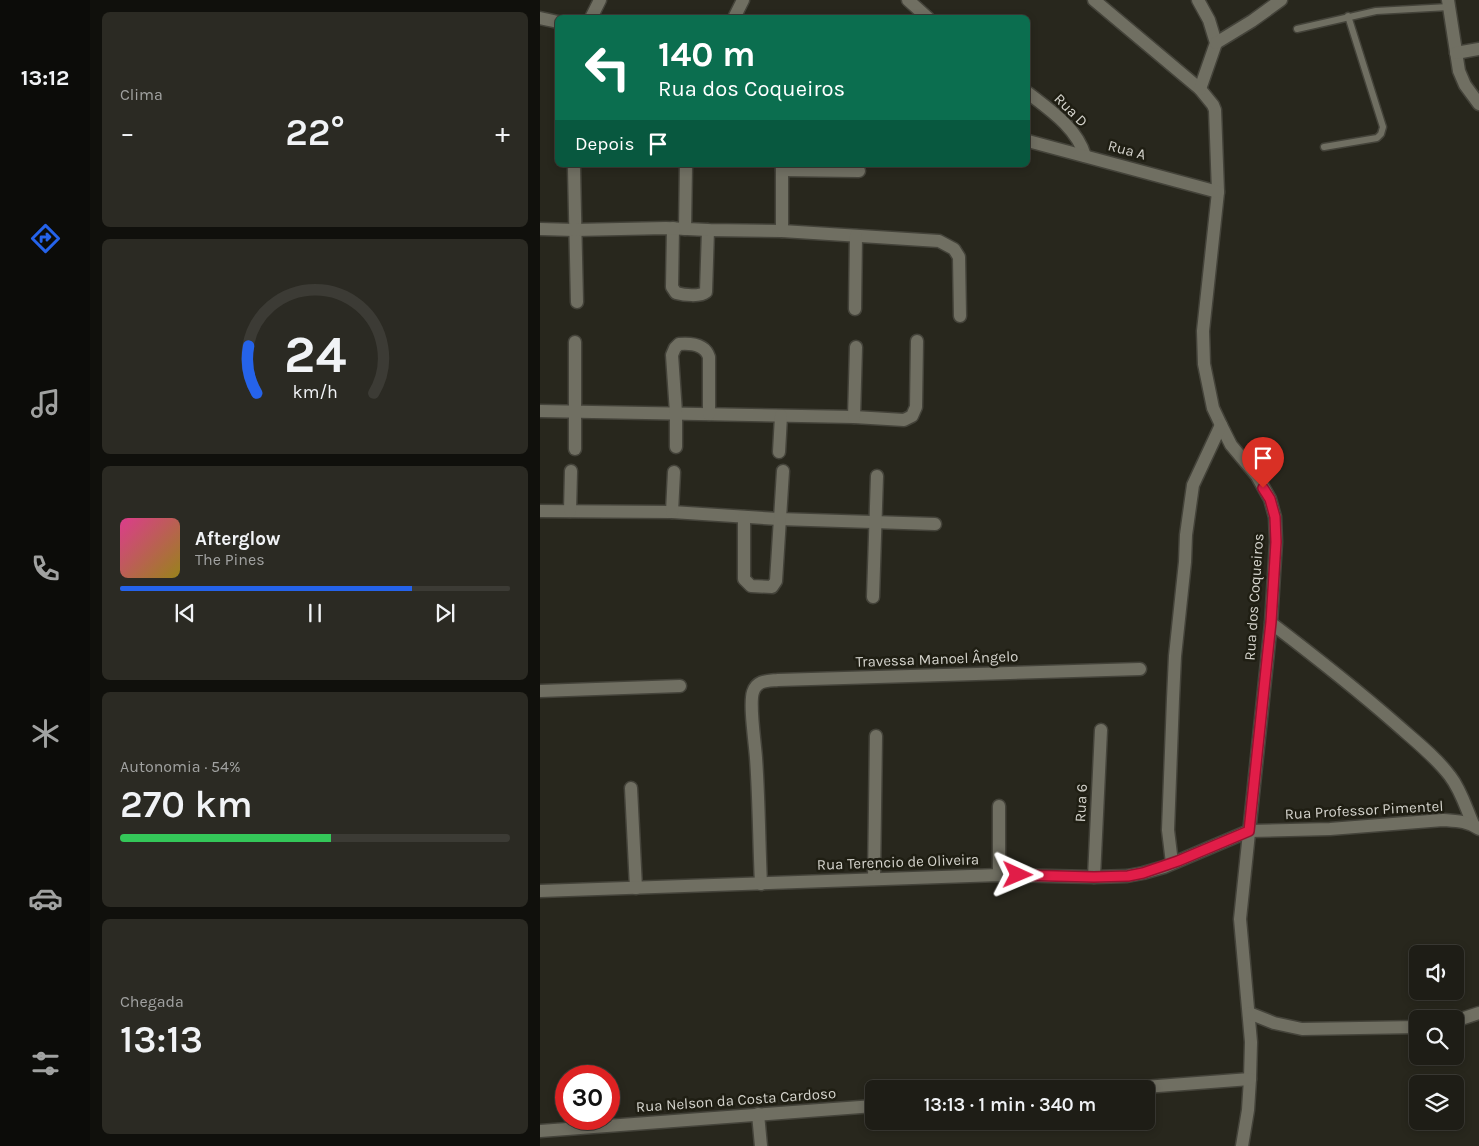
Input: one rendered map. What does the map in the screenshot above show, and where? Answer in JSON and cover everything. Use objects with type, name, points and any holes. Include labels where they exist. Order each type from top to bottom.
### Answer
[{"type":"street","points":[[592,15],[600,0]]},
{"type":"street","points":[[735,15],[742,0]]},
{"type":"street","points":[[908,0],[925,15]]},
{"type":"street","name":"Rua dos Coqueiros","points":[[1094,0],[1200,89],[1215,110],[1218,192],[1203,331],[1204,364],[1213,408],[1232,444],[1257,476],[1270,499],[1275,517],[1276,542],[1271,622],[1240,919],[1251,1042],[1248,1110],[1242,1146]]},
{"type":"street","points":[[1198,0],[1209,20],[1216,43],[1200,89]]},
{"type":"street","points":[[1216,43],[1252,21],[1281,0]]},
{"type":"street","points":[[1448,4],[1461,77],[1479,104]]},
{"type":"street","points":[[540,18],[555,21]]},
{"type":"street","points":[[1456,54],[1479,49]]},
{"type":"street","name":"Rua D","points":[[1030,95],[1066,124],[1082,145],[1085,156]]},
{"type":"street","name":"Rua A","points":[[1030,142],[1218,192]]},
{"type":"street","points":[[686,167],[672,287],[676,293],[702,295],[706,292],[708,230]]},
{"type":"street","points":[[782,231],[782,167],[858,171]]},
{"type":"street","points":[[574,169],[577,302]]},
{"type":"street","points":[[540,229],[782,231],[939,240],[954,249],[959,257],[960,316]]},
{"type":"street","points":[[855,308],[856,236]]},
{"type":"street","points":[[540,411],[854,417],[904,420],[913,414],[916,407],[917,341]]},
{"type":"street","points":[[575,342],[575,449]]},
{"type":"street","points":[[676,447],[672,356],[679,344],[696,345],[708,352],[710,414]]},
{"type":"street","points":[[854,417],[856,347]]},
{"type":"street","points":[[779,452],[781,416]]},
{"type":"street","points":[[1172,863],[1168,830],[1173,699],[1186,535],[1193,485],[1221,424]]},
{"type":"street","points":[[744,517],[744,580],[751,586],[770,588],[776,581],[783,471]]},
{"type":"street","points":[[570,511],[571,472]]},
{"type":"street","points":[[672,512],[674,472]]},
{"type":"street","points":[[873,598],[877,476]]},
{"type":"street","points":[[540,510],[672,512],[779,519],[935,524]]},
{"type":"street","points":[[1271,622],[1350,684],[1429,754],[1451,777],[1476,826]]},
{"type":"street","name":"Travessa Manoel Ângelo","points":[[761,884],[752,706],[753,692],[759,683],[763,681],[1140,669]]},
{"type":"street","points":[[540,691],[680,686]]},
{"type":"street","name":"Rua 6","points":[[1094,877],[1101,730]]},
{"type":"street","points":[[874,879],[876,736]]},
{"type":"street","points":[[631,788],[636,888]]},
{"type":"street","points":[[999,875],[1000,806]]},
{"type":"street","name":"Rua Professor Pimentel","points":[[1249,831],[1330,829],[1443,820],[1476,826]]},
{"type":"street","name":"Rua Terencio de Oliveira","points":[[540,891],[999,875],[1128,876],[1172,863],[1249,831]]},
{"type":"street","points":[[1249,1013],[1274,1023],[1302,1029],[1409,1027]]},
{"type":"street","points":[[1464,1018],[1479,1013]]},
{"type":"street","points":[[1155,1086],[1250,1080]]},
{"type":"street","name":"Rua Nelson da Costa Cardoso","points":[[540,1131],[865,1107]]},
{"type":"street","points":[[758,1114],[761,1146]]},
{"type":"lane","points":[[1297,29],[1376,11],[1448,4]]},
{"type":"lane","points":[[1324,147],[1377,138],[1381,134],[1383,127],[1348,16]]},
{"type":"route","points":[[1018,875],[1128,876],[1164,867],[1249,831],[1271,622],[1276,542],[1275,517],[1270,499],[1263,488]]}]
